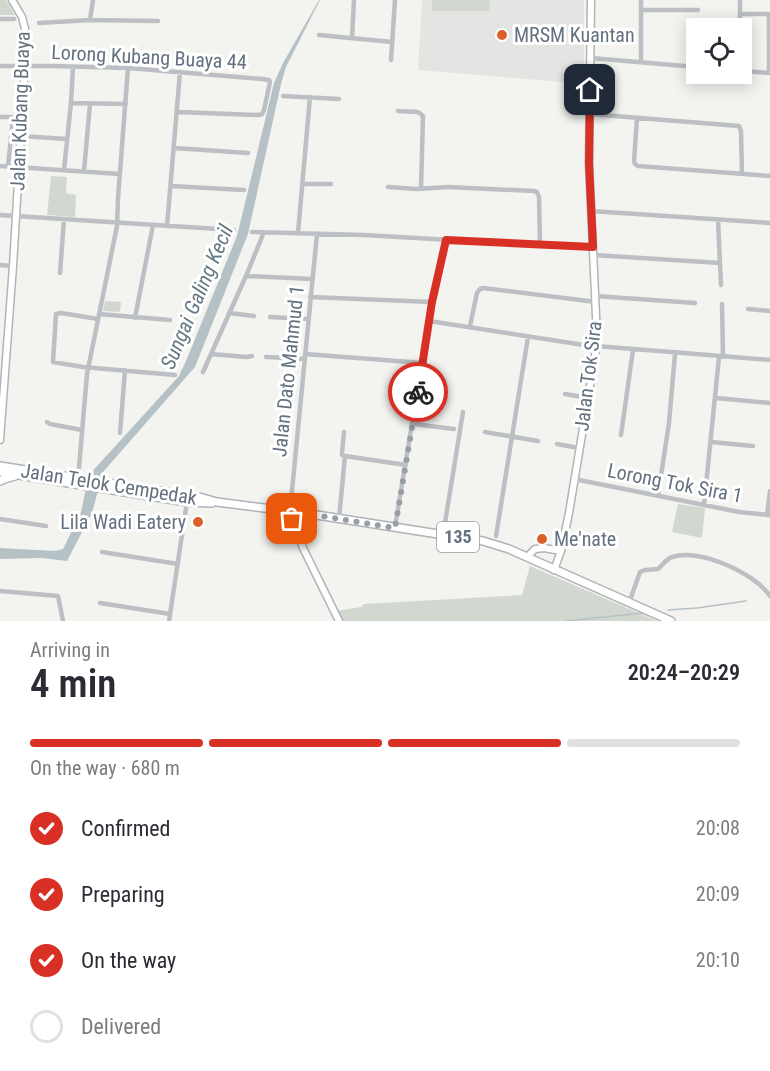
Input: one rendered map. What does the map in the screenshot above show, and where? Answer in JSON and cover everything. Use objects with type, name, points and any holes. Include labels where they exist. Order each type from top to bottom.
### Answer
[{"type":"main road","name":"Jalan Telok Cempedak","points":[[0,466],[187,502],[217,502]]},
{"type":"main road","name":"Jalan Telok Cempedak","points":[[0,472],[83,482]]},
{"type":"main road","points":[[0,482],[21,476]]},
{"type":"main road","name":"Jalan Telok Cempedak","points":[[102,486],[203,498],[492,543],[671,621]]},
{"type":"street","name":"Jalan Kubang Buaya","points":[[0,440],[3,355],[13,266],[25,66],[25,29],[22,17],[12,0]]},
{"type":"street","points":[[90,20],[93,0]]},
{"type":"street","points":[[352,38],[354,0]]},
{"type":"street","points":[[391,60],[394,0]]},
{"type":"street","name":"Jalan Tok Sira","points":[[554,570],[561,551],[596,347],[589,163],[591,0]]},
{"type":"street","points":[[641,0],[641,62]]},
{"type":"street","points":[[740,0],[740,18]]},
{"type":"street","points":[[641,10],[698,10]]},
{"type":"street","points":[[740,14],[770,14],[770,73],[752,72]]},
{"type":"street","points":[[0,19],[14,19]]},
{"type":"street","points":[[39,23],[90,20],[158,21]]},
{"type":"street","points":[[319,35],[392,42]]},
{"type":"street","points":[[591,58],[686,66]]},
{"type":"street","name":"Lorong Kubang Buaya 44","points":[[0,66],[128,68],[269,80],[270,85],[262,114],[177,112]]},
{"type":"street","points":[[64,170],[73,67]]},
{"type":"street","points":[[83,482],[82,430],[88,367],[117,222],[128,68]]},
{"type":"street","points":[[167,226],[180,72]]},
{"type":"street","points":[[283,96],[339,99]]},
{"type":"street","points":[[298,234],[310,97]]},
{"type":"street","points":[[71,103],[126,104]]},
{"type":"street","points":[[84,171],[90,104]]},
{"type":"street","points":[[398,111],[418,112],[423,116],[421,188]]},
{"type":"street","points":[[590,114],[739,126],[742,174]]},
{"type":"street","points":[[0,117],[22,117]]},
{"type":"street","points":[[8,166],[13,118]]},
{"type":"street","points":[[637,118],[634,161],[638,166],[770,176]]},
{"type":"street","points":[[21,136],[67,139]]},
{"type":"street","points":[[174,148],[248,153]]},
{"type":"street","points":[[0,166],[120,174]]},
{"type":"street","points":[[302,184],[331,184]]},
{"type":"street","points":[[171,186],[244,190]]},
{"type":"street","points":[[388,188],[448,187],[537,192],[540,245]]},
{"type":"street","points":[[591,211],[770,223]]},
{"type":"street","points":[[0,215],[234,230]]},
{"type":"street","points":[[60,273],[64,219]]},
{"type":"street","points":[[718,220],[722,285]]},
{"type":"street","points":[[135,318],[153,225]]},
{"type":"street","points":[[252,232],[376,235],[593,247]]},
{"type":"street","points":[[203,372],[264,232]]},
{"type":"street","name":"Jalan Dato Mahmud 1","points":[[290,511],[317,234]]},
{"type":"street","points":[[395,528],[432,302],[446,240]]},
{"type":"street","points":[[594,255],[720,263]]},
{"type":"street","points":[[0,265],[13,266]]},
{"type":"street","points":[[246,276],[312,279]]},
{"type":"street","points":[[470,326],[477,293],[483,288],[595,299],[695,303]]},
{"type":"street","points":[[310,297],[432,302]]},
{"type":"street","points":[[704,505],[721,357],[722,304]]},
{"type":"street","points":[[748,309],[770,310]]},
{"type":"street","points":[[170,320],[58,313],[55,316],[53,362],[175,375]]},
{"type":"street","points":[[229,314],[254,316]]},
{"type":"street","points":[[270,317],[308,319]]},
{"type":"street","points":[[429,321],[596,347],[770,360]]},
{"type":"street","points":[[496,536],[528,337]]},
{"type":"street","points":[[621,435],[633,350]]},
{"type":"street","points":[[211,354],[252,356]]},
{"type":"street","points":[[658,495],[669,423],[675,354]]},
{"type":"street","points":[[266,357],[305,356],[423,363]]},
{"type":"street","points":[[120,433],[125,370]]},
{"type":"street","points":[[421,372],[440,375]]},
{"type":"street","points":[[565,394],[588,398]]},
{"type":"street","points":[[716,398],[770,403]]},
{"type":"street","points":[[442,535],[463,412]]},
{"type":"street","points":[[47,422],[82,430]]},
{"type":"street","points":[[413,424],[454,429]]},
{"type":"street","points":[[339,519],[345,456],[342,455],[344,432]]},
{"type":"street","points":[[485,432],[538,441]]},
{"type":"street","points":[[711,442],[753,446]]},
{"type":"street","points":[[557,444],[579,448]]},
{"type":"street","points":[[345,456],[406,465]]},
{"type":"street","name":"Lorong Tok Sira 1","points":[[574,478],[739,512],[769,515]]},
{"type":"street","points":[[769,515],[770,491]]},
{"type":"street","points":[[169,621],[187,502]]},
{"type":"street","points":[[290,511],[301,543],[339,621]]},
{"type":"street","points":[[0,519],[46,526]]},
{"type":"street","points":[[527,557],[535,549],[561,551]]},
{"type":"street","points":[[102,552],[178,564]]},
{"type":"street","points":[[629,603],[640,572],[658,569],[668,558],[684,555],[710,559],[730,567],[764,587],[770,596]]},
{"type":"street","points":[[0,591],[58,596],[63,621]]},
{"type":"street","points":[[100,603],[170,614]]},
{"type":"shaded area","points":[[0,0],[6,0],[15,15],[0,15]]},
{"type":"shaded area","points":[[319,0],[286,67],[248,234],[195,367],[103,472],[92,513],[67,561],[42,558],[0,559],[0,548],[55,551],[63,549],[81,512],[89,475],[179,376],[237,236],[274,83]]},
{"type":"shaded area","name":"MRSM Kuantan","points":[[422,0],[584,0],[584,84],[418,70]]},
{"type":"shaded area","points":[[432,0],[490,0],[489,11],[432,11]]},
{"type":"shaded area","points":[[51,176],[67,177],[66,193],[76,195],[75,217],[47,215]]},
{"type":"shaded area","points":[[105,301],[121,302],[120,312],[103,311]]},
{"type":"shaded area","points":[[678,504],[705,508],[702,538],[672,532]]},
{"type":"shaded area","points":[[530,566],[657,621],[341,621],[336,611],[361,607],[364,604],[522,595]]},
{"type":"waterway","points":[[668,610],[746,601]]},
{"type":"waterway","points":[[566,621],[643,613]]},
{"type":"way so far","points":[[292,519],[290,511],[395,528],[418,392]]},
{"type":"place","name":"MRSM Kuantan","points":[[502,35]]},
{"type":"place","name":"Lila Wadi Eatery","points":[[198,522]]},
{"type":"place","name":"Me'nate","points":[[542,539]]},
{"type":"route","points":[[418,392],[432,302],[446,240],[593,247],[589,163],[590,90]]},
{"type":"water label","name":"Sungai Galing Kecil","points":[[197,297]]}]
